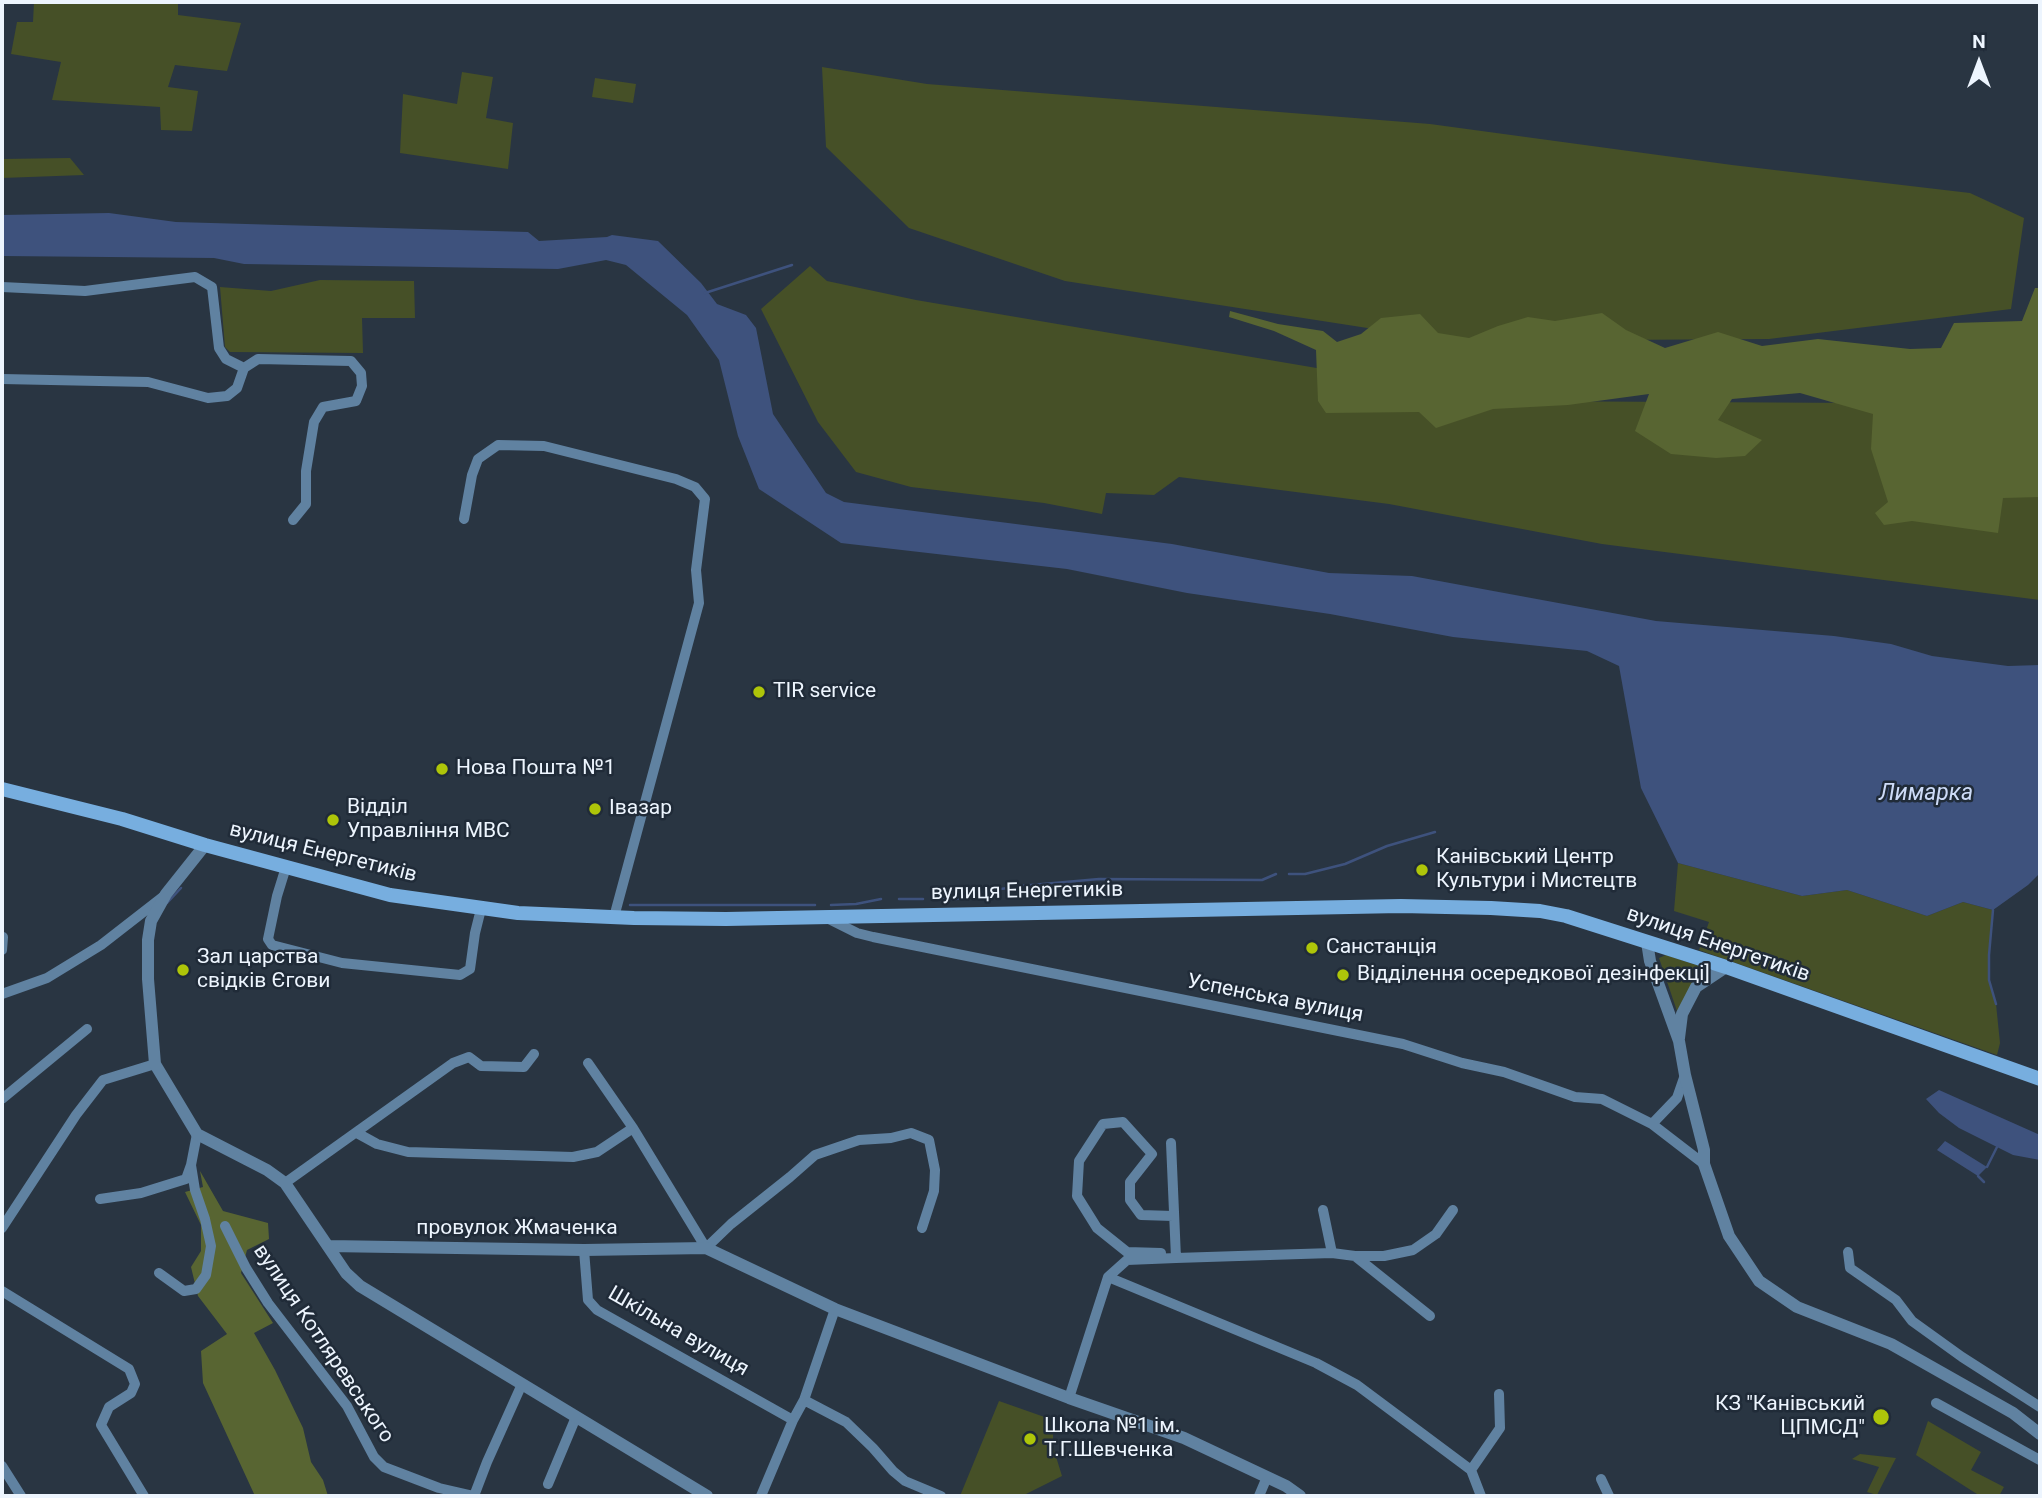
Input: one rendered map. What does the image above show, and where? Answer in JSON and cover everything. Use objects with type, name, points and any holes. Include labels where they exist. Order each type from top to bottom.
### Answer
[{"type":"main road","name":"вулиця Енергетиків","points":[[2,789],[122,819],[205,845],[390,895],[517,913],[713,919],[1401,906],[1540,911],[1566,916],[1727,967],[2040,1079]]},
{"type":"street","points":[[2,287],[85,291],[195,277],[212,287],[219,348],[226,359],[244,368]]},
{"type":"street","points":[[2,379],[148,382],[208,398],[227,396],[237,388],[244,368],[258,359],[351,360],[361,373],[362,386],[356,401],[323,407],[314,422],[306,471],[306,504],[293,520]]},
{"type":"street","points":[[464,519],[472,475],[478,459],[498,445],[544,446],[676,479],[695,487],[705,499],[696,570],[699,603],[614,917]]},
{"type":"street","points":[[205,845],[166,894],[151,921],[148,940],[148,979],[155,1064],[197,1134],[267,1170],[285,1183],[346,1273],[360,1286],[707,1496]]},
{"type":"street","points":[[286,867],[268,939],[272,945],[342,963],[460,975],[470,968],[481,909]]},
{"type":"street","points":[[2,994],[47,978],[90,951],[166,894]]},
{"type":"street","name":"Успенська вулиця","points":[[825,917],[873,937],[1404,1044],[1462,1063],[1504,1072],[1575,1097],[1602,1099],[1652,1124],[1704,1164]]},
{"type":"street","points":[[2,950],[3,937]]},
{"type":"street","points":[[1647,942],[1650,961],[1679,1041],[1704,1150],[1704,1164],[1729,1236],[1759,1281],[1797,1307],[1891,1344],[2013,1413],[2040,1434]]},
{"type":"street","points":[[1679,1041],[1682,1014],[1696,987],[1727,967]]},
{"type":"street","points":[[2,1099],[88,1029]]},
{"type":"street","points":[[285,1183],[453,1063],[469,1057],[481,1066],[524,1067],[534,1054]]},
{"type":"street","points":[[588,1063],[633,1128],[706,1248],[835,1309],[1069,1398],[1184,1438],[1286,1486],[1300,1496]]},
{"type":"street","points":[[2,1228],[37,1172],[103,1080],[155,1064]]},
{"type":"street","points":[[1652,1124],[1677,1098],[1685,1075]]},
{"type":"street","points":[[1161,1253],[1127,1252],[1097,1228],[1077,1196],[1079,1161],[1103,1124],[1123,1122],[1152,1154],[1171,1169]]},
{"type":"street","points":[[357,1133],[377,1144],[408,1152],[573,1157],[597,1152],[633,1128]]},
{"type":"street","points":[[706,1248],[814,1155],[859,1140],[891,1138],[911,1133],[929,1140],[935,1170],[934,1191],[922,1228]]},
{"type":"street","points":[[100,1199],[141,1192],[186,1179],[197,1134]]},
{"type":"street","points":[[1171,1143],[1177,1258]]},
{"type":"street","points":[[1152,1154],[1130,1182],[1130,1200],[1141,1215],[1173,1216]]},
{"type":"street","points":[[159,1273],[184,1291],[196,1289],[206,1275],[211,1246],[191,1166]]},
{"type":"street","points":[[1323,1210],[1332,1253]]},
{"type":"street","points":[[1069,1398],[1108,1277],[1127,1260],[1332,1253],[1355,1256],[1384,1255],[1413,1250],[1436,1234],[1453,1210]]},
{"type":"street","name":"вулиця Котляревського","points":[[225,1226],[246,1268],[268,1303],[347,1406],[374,1457],[384,1467],[437,1492],[474,1496]]},
{"type":"street","name":"провулок Жмаченка","points":[[328,1246],[584,1250],[706,1248]]},
{"type":"street","name":"Шкільна вулиця","points":[[584,1250],[588,1300],[597,1310],[793,1420]]},
{"type":"street","points":[[1849,1252],[1850,1268],[1896,1300],[1912,1321],[2040,1407]]},
{"type":"street","points":[[1355,1256],[1430,1316]]},
{"type":"street","points":[[1108,1277],[1316,1363],[1357,1385],[1471,1470],[1481,1496]]},
{"type":"street","points":[[2,1291],[129,1369],[135,1384],[131,1393],[109,1406],[101,1425],[144,1496]]},
{"type":"street","points":[[761,1496],[804,1400],[835,1309]]},
{"type":"street","points":[[474,1496],[522,1384]]},
{"type":"street","points":[[1471,1470],[1500,1428],[1499,1394]]},
{"type":"street","points":[[804,1400],[846,1422],[905,1481],[942,1496]]},
{"type":"street","points":[[1936,1403],[2040,1460]]},
{"type":"street","points":[[548,1484],[576,1417]]},
{"type":"street","points":[[2,1466],[22,1496]]},
{"type":"street","points":[[1259,1496],[1267,1477]]},
{"type":"street","points":[[1601,1479],[1609,1496]]},
{"type":"green space","points":[[34,2],[178,2],[178,15],[241,23],[227,71],[175,65],[168,87],[198,91],[192,131],[161,130],[160,107],[52,100],[61,62],[11,54],[17,22],[33,22]]},
{"type":"green space","points":[[822,67],[927,84],[1430,124],[1732,165],[1970,193],[2024,218],[2011,309],[1769,339],[1451,341],[1065,281],[909,228],[826,147]]},
{"type":"green space","points":[[462,72],[493,77],[486,118],[513,123],[508,169],[400,153],[403,94],[457,104]]},
{"type":"green space","points":[[595,78],[636,84],[633,103],[592,97]]},
{"type":"green space","points":[[70,158],[84,175],[2,178],[2,159]]},
{"type":"green space","points":[[810,266],[827,281],[916,300],[1511,401],[1860,403],[2040,397],[2040,600],[1602,544],[1389,504],[1179,477],[1154,495],[1106,493],[1102,514],[1044,503],[911,487],[856,472],[818,422],[761,309]]},
{"type":"green space","points":[[320,280],[414,281],[415,318],[362,318],[363,353],[230,352],[225,347],[220,287],[271,291]]},
{"type":"green space","points":[[2035,288],[2040,288],[2040,497],[2003,498],[1998,533],[1912,521],[1884,525],[1875,513],[1888,502],[1871,449],[1873,414],[1800,393],[1732,399],[1718,420],[1762,440],[1745,456],[1716,458],[1671,454],[1635,431],[1649,394],[1568,405],[1493,409],[1436,428],[1419,412],[1326,413],[1318,401],[1316,350],[1274,331],[1229,317],[1230,311],[1278,324],[1323,331],[1337,342],[1361,334],[1381,318],[1420,314],[1438,333],[1469,338],[1528,317],[1555,321],[1602,313],[1626,330],[1665,348],[1718,332],[1762,346],[1818,339],[1910,349],[1941,348],[1954,323],[2022,321]]},
{"type":"green space","points":[[1678,863],[1802,896],[1847,890],[1927,916],[1963,902],[1993,910],[1989,980],[1996,1004],[2000,1043],[1997,1055],[1699,950],[1709,922],[1674,911]]},
{"type":"green space","points":[[1666,955],[1711,970],[1678,1014],[1659,958]]},
{"type":"green space","points":[[200,1171],[223,1211],[268,1223],[269,1239],[247,1250],[241,1273],[273,1323],[254,1333],[303,1428],[311,1462],[323,1480],[328,1496],[255,1496],[203,1383],[201,1351],[227,1334],[198,1296],[191,1267],[201,1251],[201,1225],[185,1192],[203,1187]]},
{"type":"green space","name":"Школа №1 ім. Т.Г.Шевченка","points":[[999,1401],[1053,1420],[1053,1447],[1062,1476],[1022,1496],[960,1496]]},
{"type":"green space","points":[[1928,1421],[1981,1452],[1971,1470],[2004,1487],[1999,1496],[1980,1496],[1916,1455]]},
{"type":"green space","points":[[1860,1454],[1896,1458],[1877,1495],[1867,1492],[1879,1467],[1852,1459]]},
{"type":"water","name":"Лимарка","points":[[109,213],[176,222],[528,232],[539,241],[612,235],[658,241],[701,283],[717,304],[746,315],[756,328],[773,414],[826,493],[844,502],[1172,544],[1329,573],[1412,576],[1656,621],[1834,636],[1891,644],[1932,656],[2008,666],[2040,665],[2040,873],[1993,910],[1963,902],[1927,916],[1847,890],[1802,896],[1678,863],[1641,788],[1619,666],[1587,651],[1453,637],[1330,614],[1187,593],[1067,569],[841,543],[759,489],[738,436],[719,360],[687,315],[626,265],[606,260],[558,269],[244,264],[214,258],[2,256],[2,215]]},
{"type":"water","points":[[1939,1090],[2040,1135],[2040,1160],[2013,1155],[1959,1128],[1926,1099]]},
{"type":"water","points":[[1945,1141],[1987,1167],[1978,1176],[1937,1150]]},
{"type":"waterway","points":[[705,293],[792,265]]},
{"type":"waterway","points":[[1289,874],[1305,874],[1345,864],[1387,846],[1435,832]]},
{"type":"waterway","points":[[1020,886],[1099,879],[1262,880],[1276,874]]},
{"type":"waterway","points":[[167,903],[181,888]]},
{"type":"waterway","points":[[935,899],[956,899],[1008,888]]},
{"type":"waterway","points":[[831,905],[881,899]]},
{"type":"waterway","points":[[899,899],[923,899]]},
{"type":"waterway","points":[[630,905],[815,905]]},
{"type":"waterway","points":[[1993,910],[1989,980],[1996,1004]]},
{"type":"waterway","points":[[1987,1167],[1997,1147]]},
{"type":"waterway","points":[[1978,1176],[1984,1182]]},
{"type":"place","name":"TIR service","points":[[759,692]]},
{"type":"place","name":"Нова Пошта №1","points":[[442,769]]},
{"type":"place","name":"Івазар","points":[[595,809]]},
{"type":"place","name":"Відділ Управління МВС","points":[[333,820]]},
{"type":"place","name":"Канівський Центр Культури і Мистецтв","points":[[1422,870]]},
{"type":"place","name":"Санстанція","points":[[1312,948]]},
{"type":"place","name":"Зал царства свідків Єгови","points":[[183,970]]},
{"type":"place","name":"Відділення осередкової дезінфекці]","points":[[1343,975]]},
{"type":"place","name":"КЗ \"Канівський ЦПМСД\"","points":[[1881,1417]]},
{"type":"place","name":"Школа №1 ім. Т.Г.Шевченка","points":[[1030,1439]]}]
